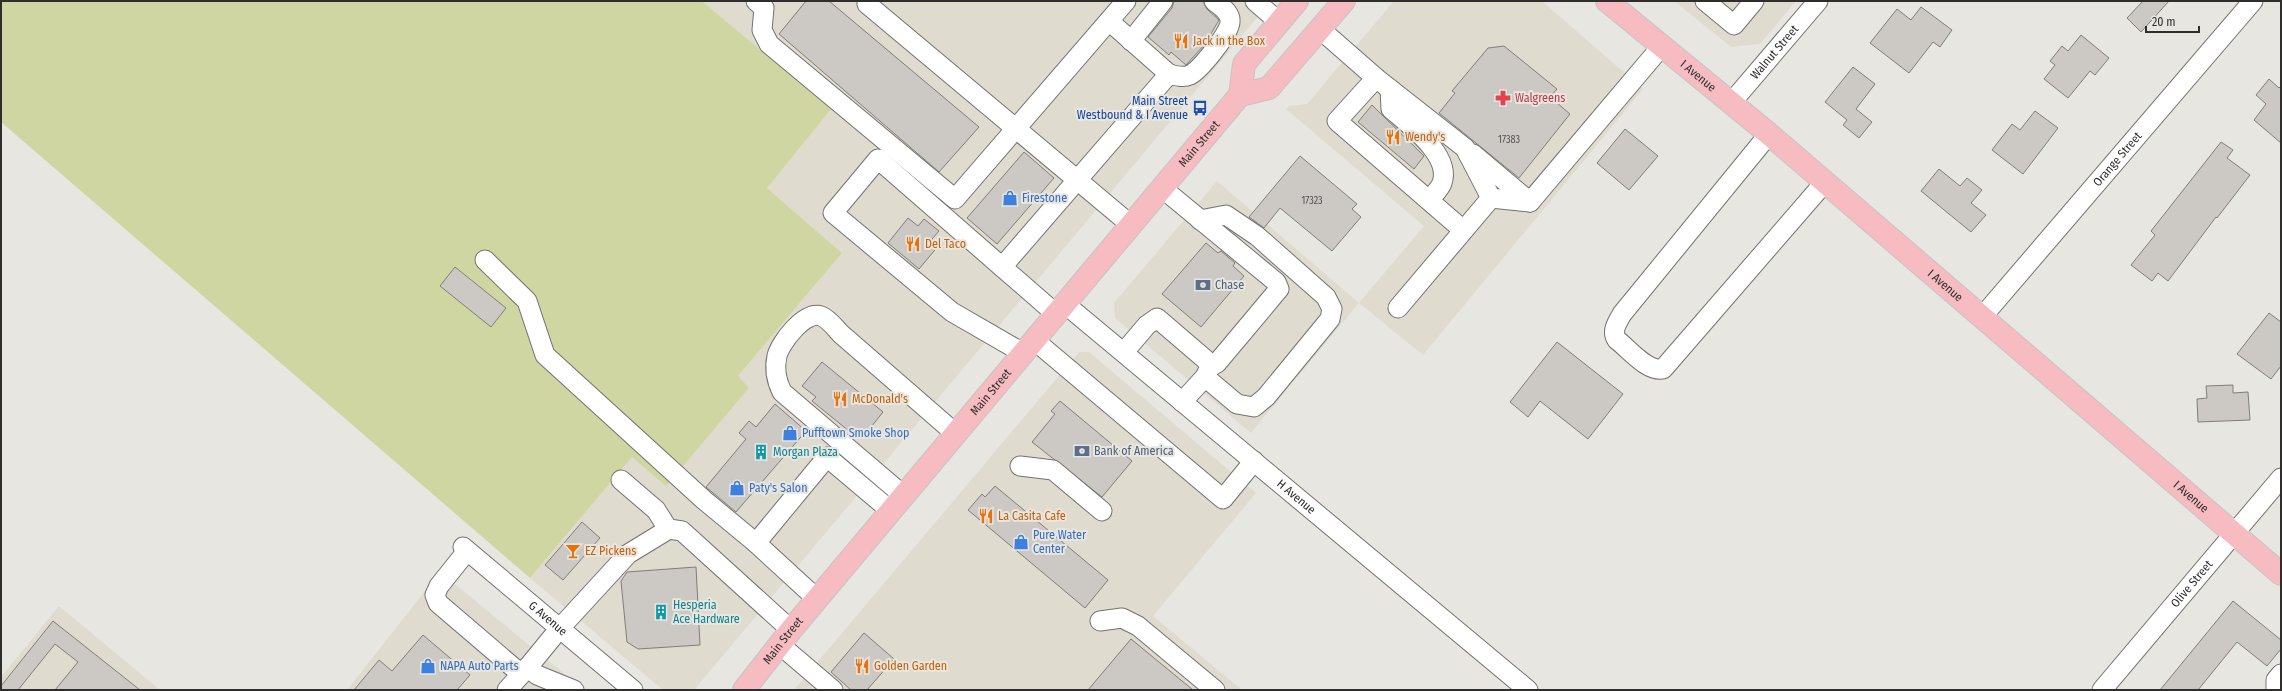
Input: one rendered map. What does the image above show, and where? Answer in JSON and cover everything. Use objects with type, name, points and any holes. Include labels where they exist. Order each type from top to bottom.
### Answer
[{"type":"main road","points":[[1297,1],[1244,64],[1240,95],[1269,88],[1344,1]]},
{"type":"main road","name":"I Avenue","points":[[1606,1],[1769,134],[2281,574]]},
{"type":"main road","name":"Main Street","points":[[744,690],[785,637],[1240,95]]},
{"type":"street","points":[[756,1],[764,8],[762,30],[769,44],[955,199],[1018,129],[1126,1]]},
{"type":"street","points":[[869,1],[867,4],[1131,225]]},
{"type":"street","points":[[1132,41],[1164,1]]},
{"type":"street","points":[[1109,21],[1169,74],[1182,77],[1191,75],[1226,34],[1230,22],[1228,12],[1214,1]]},
{"type":"street","points":[[1255,1],[1279,22]]},
{"type":"street","points":[[1714,4],[1734,25],[1754,1]]},
{"type":"street","name":"Walnut Street","points":[[1731,103],[1818,1]]},
{"type":"street","name":"Orange Street","points":[[1982,316],[2253,1]]},
{"type":"street","points":[[1320,29],[1383,83],[1530,202]]},
{"type":"street","points":[[1530,202],[1661,47]]},
{"type":"street","points":[[1002,267],[1079,180],[1169,74]]},
{"type":"street","points":[[1383,83],[1337,122],[1463,230]]},
{"type":"street","points":[[1383,83],[1390,109],[1430,144],[1444,170],[1442,184],[1429,200]]},
{"type":"street","points":[[1769,134],[1622,314],[1614,329],[1614,336],[1617,340],[1648,365],[1658,370],[1663,369],[1825,182]]},
{"type":"street","points":[[1465,148],[1491,198]]},
{"type":"street","name":"H Avenue","points":[[1029,347],[952,312],[833,213],[878,159],[1002,267],[1060,309],[1124,352],[1528,690]]},
{"type":"street","points":[[1162,188],[1276,282],[1279,289],[1182,402]]},
{"type":"street","points":[[1491,198],[1530,202]]},
{"type":"street","points":[[1398,308],[1491,198]]},
{"type":"street","points":[[1124,352],[1147,325],[1157,318],[1206,360],[1207,372],[1237,404],[1254,407],[1266,397],[1330,319],[1332,309],[1326,297],[1243,224],[1226,215],[1200,220]]},
{"type":"street","points":[[486,260],[527,301],[545,355],[704,500],[756,543],[817,599]]},
{"type":"street","points":[[897,503],[782,392],[775,368],[777,354],[788,337],[806,317],[821,316],[830,322],[863,354],[956,434]]},
{"type":"street","points":[[1029,347],[1223,498],[1254,461]]},
{"type":"street","points":[[756,543],[828,457],[897,503]]},
{"type":"street","points":[[1020,466],[1053,470],[1102,511]]},
{"type":"street","name":"Olive Street","points":[[2102,690],[2281,478]]},
{"type":"street","points":[[622,480],[656,510],[668,530]]},
{"type":"street","points":[[507,690],[528,672],[560,628],[628,554],[668,530],[682,531],[785,637],[829,689]]},
{"type":"street","name":"G Avenue","points":[[528,672],[438,603],[435,595],[439,586],[465,549],[633,690]]},
{"type":"street","points":[[1100,621],[1122,618],[1138,626],[1215,690]]},
{"type":"street","points":[[528,672],[574,690]]},
{"type":"street","points":[[2276,690],[2276,680],[2281,674]]},
{"type":"shaded area","points":[[702,1],[1271,1],[694,690],[663,690],[530,578],[632,457],[666,485],[749,388],[738,376],[842,253],[767,188],[830,109]]},
{"type":"shaded area","points":[[1394,1],[1542,1],[1643,89],[1423,355],[1359,303],[1424,226],[1286,109],[1289,106],[1307,104]]},
{"type":"shaded area","points":[[1674,1],[1796,1],[1760,44],[1731,47]]},
{"type":"shaded area","points":[[1217,181],[1359,303],[1251,433],[1115,318],[1114,303]]},
{"type":"shaded area","points":[[1079,352],[1089,352],[1256,493],[1153,616],[1242,690],[794,690]]},
{"type":"shaded area","points":[[440,572],[584,690],[347,690]]},
{"type":"shaded area","points":[[59,606],[160,690],[1,690],[1,677]]},
{"type":"green space","points":[[1,1],[702,1],[831,109],[767,188],[842,253],[738,376],[749,388],[666,486],[632,457],[530,578],[1,122]]},
{"type":"building","points":[[806,1],[829,1],[979,127],[939,172],[779,34]]},
{"type":"building","name":"Jack in the Box","points":[[1174,1],[1203,1],[1207,9],[1219,20],[1205,44],[1186,65],[1171,52],[1169,55],[1148,37],[1172,8]]},
{"type":"building","points":[[2143,1],[2169,1],[2141,32],[2127,18]]},
{"type":"building","points":[[1921,7],[1952,30],[1940,47],[1933,42],[1909,73],[1870,43],[1897,9],[1911,20]]},
{"type":"building","points":[[2081,35],[2109,58],[2095,75],[2090,71],[2068,98],[2044,79],[2055,65],[2050,61],[2062,46],[2068,51]]},
{"type":"building","name":"Walgreens","points":[[1504,46],[1557,89],[1550,97],[1570,114],[1519,178],[1439,113],[1455,93],[1452,91],[1488,48]]},
{"type":"building","points":[[1853,67],[1875,84],[1856,109],[1872,122],[1859,138],[1843,125],[1847,120],[1825,102]]},
{"type":"building","points":[[2269,79],[2279,88],[2281,86],[2281,143],[2254,120],[2266,104],[2256,95]]},
{"type":"building","name":"Wendy's","points":[[1372,105],[1424,156],[1414,169],[1358,122]]},
{"type":"building","points":[[2035,111],[2058,128],[2023,174],[1992,150],[2012,124],[2020,130]]},
{"type":"building","points":[[1625,129],[1658,156],[1629,190],[1597,163]]},
{"type":"building","points":[[2221,142],[2233,150],[2227,158],[2250,175],[2168,281],[2158,273],[2152,281],[2131,265],[2155,235],[2151,231]]},
{"type":"building","name":"Firestone","points":[[1024,152],[1054,178],[997,244],[967,218]]},
{"type":"building","points":[[1300,156],[1357,204],[1352,209],[1361,217],[1332,251],[1280,208],[1264,228],[1249,217]]},
{"type":"building","points":[[1939,169],[1960,186],[1967,178],[1982,190],[1971,203],[1986,215],[1971,232],[1921,191]]},
{"type":"building","name":"Del Taco","points":[[908,218],[918,226],[924,219],[939,231],[932,239],[939,245],[919,269],[888,243]]},
{"type":"building","name":"Chase","points":[[1206,243],[1218,253],[1221,251],[1235,263],[1233,266],[1244,276],[1201,327],[1162,294]]},
{"type":"building","points":[[455,267],[506,308],[491,327],[440,286]]},
{"type":"building","points":[[2269,313],[2281,322],[2281,366],[2271,379],[2237,354]]},
{"type":"building","points":[[1557,342],[1623,394],[1588,439],[1540,401],[1528,417],[1510,402]]},
{"type":"building","name":"McDonald's","points":[[822,362],[883,412],[863,437],[858,433],[855,436],[812,401],[816,397],[802,386]]},
{"type":"building","points":[[2233,385],[2233,393],[2248,392],[2250,420],[2198,422],[2197,399],[2207,398],[2206,386]]},
{"type":"building","name":"Bank of America","points":[[1060,401],[1132,461],[1102,497],[1032,442],[1055,414],[1051,411]]},
{"type":"building","name":"Morgan Plaza","points":[[775,404],[806,431],[736,512],[706,487],[746,439],[739,433],[749,421],[756,427]]},
{"type":"building","points":[[995,486],[1108,580],[1085,608],[968,510],[982,494],[985,497]]},
{"type":"building","name":"EZ Pickens","points":[[582,522],[600,538],[563,580],[545,565]]},
{"type":"building","name":"Hesperia Ace Hardware","points":[[696,567],[700,645],[638,649],[627,642],[621,581],[627,572]]},
{"type":"building","points":[[2233,601],[2281,640],[2281,649],[2267,666],[2237,642],[2198,690],[2160,690]]},
{"type":"building","points":[[53,621],[140,690],[55,690],[78,662],[55,644],[18,690],[1,690],[1,686]]},
{"type":"building","name":"Golden Garden","points":[[864,633],[894,659],[867,690],[851,690],[831,672]]},
{"type":"building","name":"NAPA Auto Parts","points":[[423,635],[470,675],[457,690],[354,690],[379,660],[392,671]]},
{"type":"building","points":[[1131,639],[1193,690],[1088,690]]},
{"type":"place","name":"Jack in the Box","points":[[1181,41]]},
{"type":"place","name":"Walgreens","points":[[1503,98]]},
{"type":"place","name":"Main Street Westbound & I Avenue","points":[[1200,108]]},
{"type":"place","name":"Wendy's","points":[[1393,137]]},
{"type":"place","name":"Firestone","points":[[1010,198]]},
{"type":"place","name":"Del Taco","points":[[913,244]]},
{"type":"place","name":"Chase","points":[[1203,285]]},
{"type":"place","name":"McDonald's","points":[[840,399]]},
{"type":"place","name":"Pufftown Smoke Shop","points":[[790,433]]},
{"type":"place","name":"Bank of America","points":[[1082,451]]},
{"type":"place","name":"Morgan Plaza","points":[[761,452]]},
{"type":"place","name":"Paty's Salon","points":[[737,488]]},
{"type":"place","name":"La Casita Cafe","points":[[986,516]]},
{"type":"place","name":"Pure Water Center","points":[[1021,542]]},
{"type":"place","name":"EZ Pickens","points":[[573,551]]},
{"type":"place","name":"Hesperia Ace Hardware","points":[[661,612]]},
{"type":"place","name":"NAPA Auto Parts","points":[[428,666]]},
{"type":"place","name":"Golden Garden","points":[[862,666]]}]
